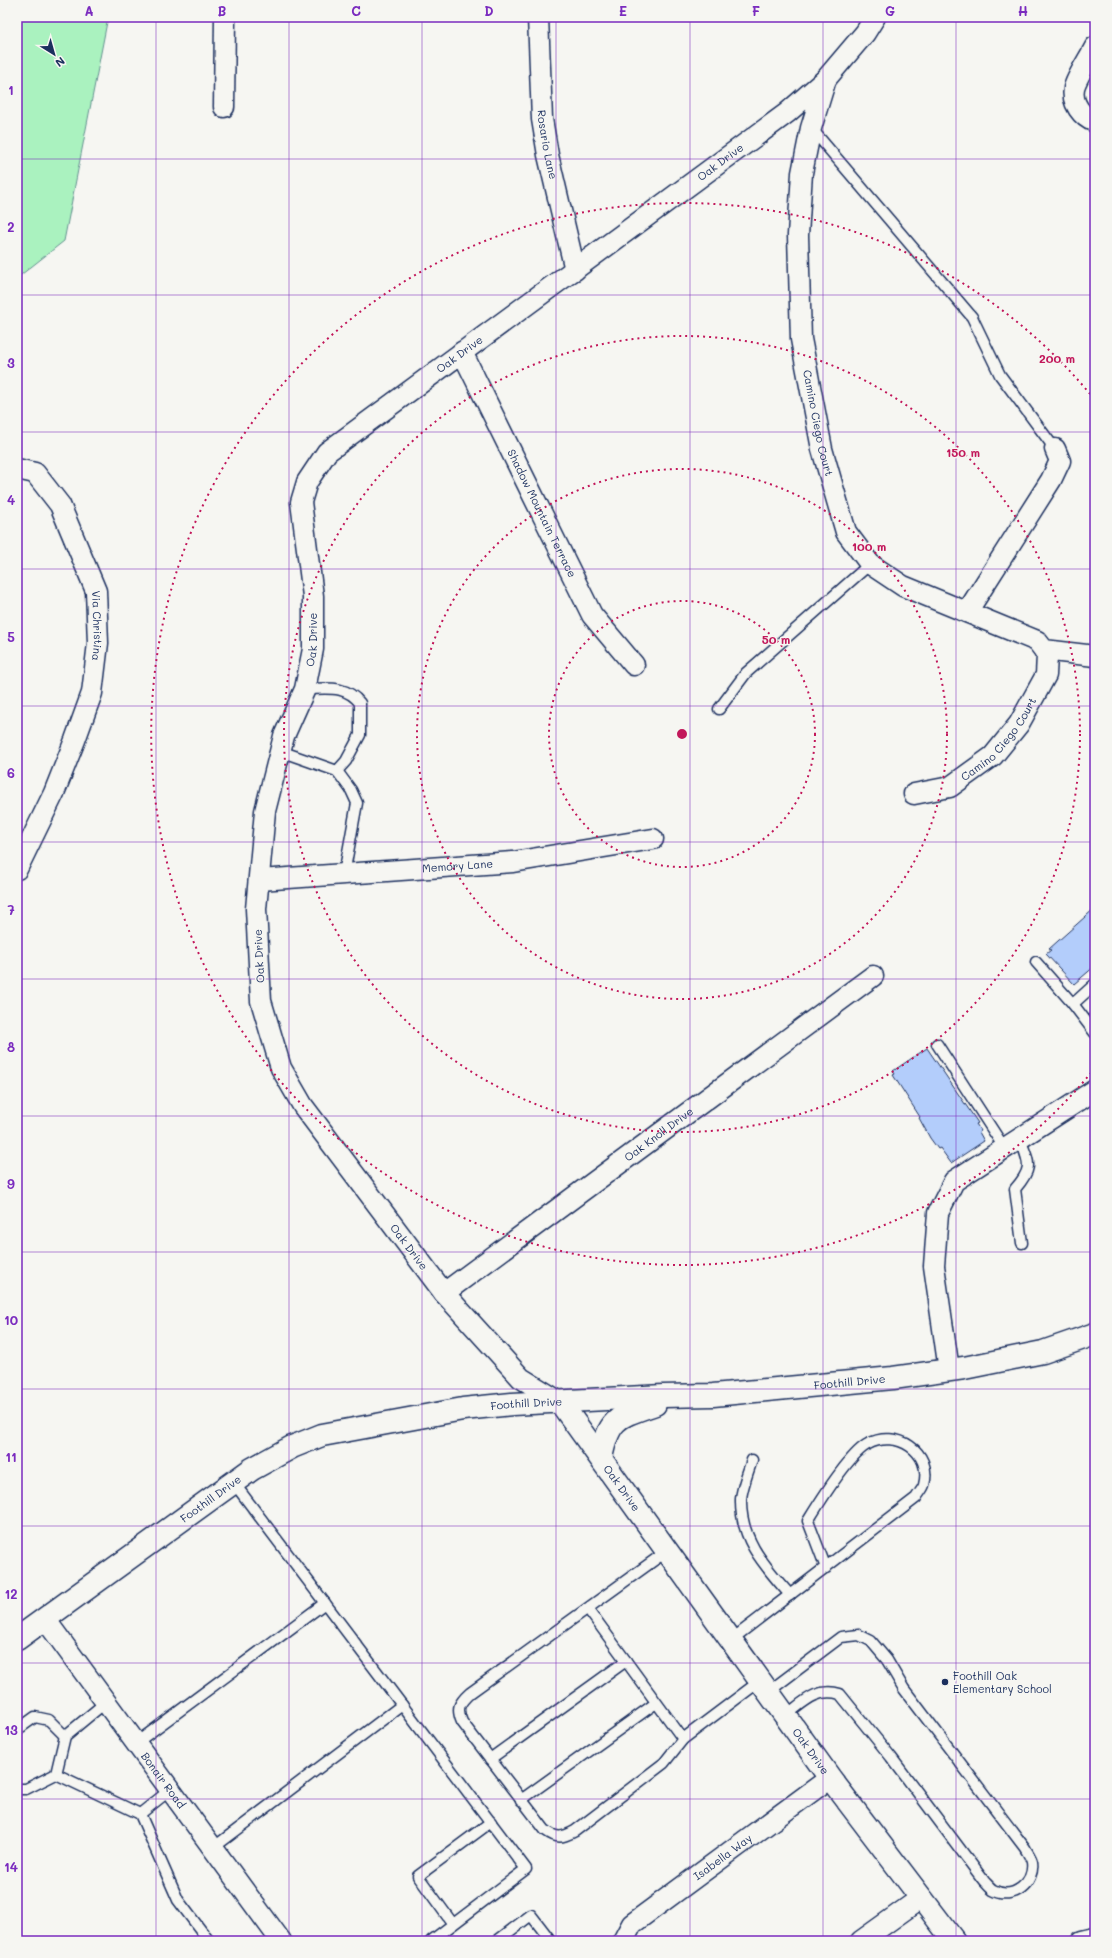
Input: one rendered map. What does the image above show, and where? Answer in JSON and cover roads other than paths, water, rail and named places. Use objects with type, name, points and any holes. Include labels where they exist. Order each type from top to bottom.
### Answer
[{"type":"street","points":[[224,107],[225,17]]},
{"type":"street","name":"Rosario Lane","points":[[538,17],[542,119],[548,155],[575,270]]},
{"type":"street","name":"Oak Drive","points":[[876,17],[865,33],[826,79],[788,112],[327,452],[307,482],[301,502],[313,596],[313,649],[305,688],[284,736],[265,811],[260,880],[256,910],[261,1001],[281,1068],[303,1106],[444,1293],[521,1378],[560,1402],[830,1778],[954,1941]]},
{"type":"street","points":[[1095,47],[1074,88],[1075,104],[1087,119],[1095,122]]},
{"type":"street","name":"Camino Ciego Court","points":[[826,79],[811,128],[802,173],[798,235],[801,339],[822,449],[846,532],[870,564],[903,586],[1037,641],[1047,655],[1046,675],[1019,724],[993,756],[950,787],[914,794]]},
{"type":"street","name":"Shadow Mountain Terrace","points":[[462,352],[592,615],[634,665]]},
{"type":"street","points":[[967,612],[1051,480],[1060,460],[1055,449]]},
{"type":"street","name":"Via Christina","points":[[17,469],[36,472],[60,505],[96,591],[98,643],[92,693],[80,727],[54,793],[17,869]]},
{"type":"street","points":[[1044,650],[1095,656]]},
{"type":"street","name":"Memory Lane","points":[[260,880],[513,862],[653,839]]},
{"type":"street","name":"Oak Knoll Drive","points":[[444,1293],[873,976]]},
{"type":"street","points":[[949,1370],[934,1266],[938,1212],[954,1181],[1095,1090]]},
{"type":"street","name":"Foothill Drive","points":[[17,1639],[252,1469],[292,1447],[322,1435],[463,1409],[512,1404],[713,1395],[893,1378],[949,1370],[1043,1352],[1095,1334]]},
{"type":"street","points":[[601,1458],[605,1436],[610,1428],[623,1415],[677,1396]]},
{"type":"street","name":"Bonair Road","points":[[45,1619],[281,1941]]},
{"type":"street","name":"Isabella Way","points":[[623,1941],[632,1924],[830,1778]]},
{"type":"street","points":[[861,1941],[921,1898]]},
{"type":"street","points":[[1082,1941],[1095,1938]]},
{"type":"lane","points":[[811,128],[972,317],[1000,376],[1055,449]]},
{"type":"lane","points":[[719,709],[746,673],[870,564]]},
{"type":"lane","points":[[305,688],[340,689],[353,694],[360,703],[360,735],[346,761],[337,771]]},
{"type":"lane","points":[[280,751],[337,771],[352,790],[357,803],[344,874]]},
{"type":"lane","points":[[1036,962],[1073,1004],[1095,1033]]},
{"type":"lane","points":[[1073,1004],[1095,984]]},
{"type":"lane","points":[[937,1044],[1012,1144],[1028,1162],[1026,1176],[1016,1189],[1022,1243]]},
{"type":"lane","points":[[731,1640],[826,1568],[916,1498],[924,1485],[924,1468],[918,1453],[908,1443],[889,1438],[867,1444],[847,1464],[820,1501],[808,1521],[826,1568]]},
{"type":"lane","points":[[752,1460],[741,1498],[746,1531],[753,1549],[765,1566],[790,1595]]},
{"type":"lane","points":[[234,1483],[526,1869],[431,1941]]},
{"type":"lane","points":[[667,1552],[470,1693],[461,1701],[458,1712],[462,1722],[545,1830],[554,1837],[565,1837],[575,1831],[664,1763],[683,1739],[841,1637],[859,1635],[871,1641],[887,1660],[904,1689],[1025,1848],[1032,1861],[1032,1870],[1028,1882],[1019,1890],[1007,1893],[994,1890],[984,1881],[886,1751],[840,1694],[831,1691],[818,1692],[785,1716]]},
{"type":"lane","points":[[136,1743],[325,1603]]},
{"type":"lane","points":[[588,1609],[683,1739]]},
{"type":"lane","points":[[490,1759],[626,1661]]},
{"type":"lane","points":[[56,1774],[65,1736],[106,1702]]},
{"type":"lane","points":[[521,1800],[656,1703]]},
{"type":"lane","points":[[213,1848],[402,1705]]},
{"type":"lane","points":[[17,1730],[35,1717],[49,1720],[65,1736]]},
{"type":"lane","points":[[17,1789],[26,1789],[56,1774]]},
{"type":"lane","points":[[56,1774],[140,1814],[178,1900],[209,1941]]},
{"type":"lane","points":[[140,1814],[170,1790]]},
{"type":"lane","points":[[453,1924],[418,1876],[491,1822]]},
{"type":"lane","points":[[498,1941],[531,1915],[551,1941]]},
{"type":"place","name":"Foothill Oak Elementary School","points":[[945,1682]]}]
